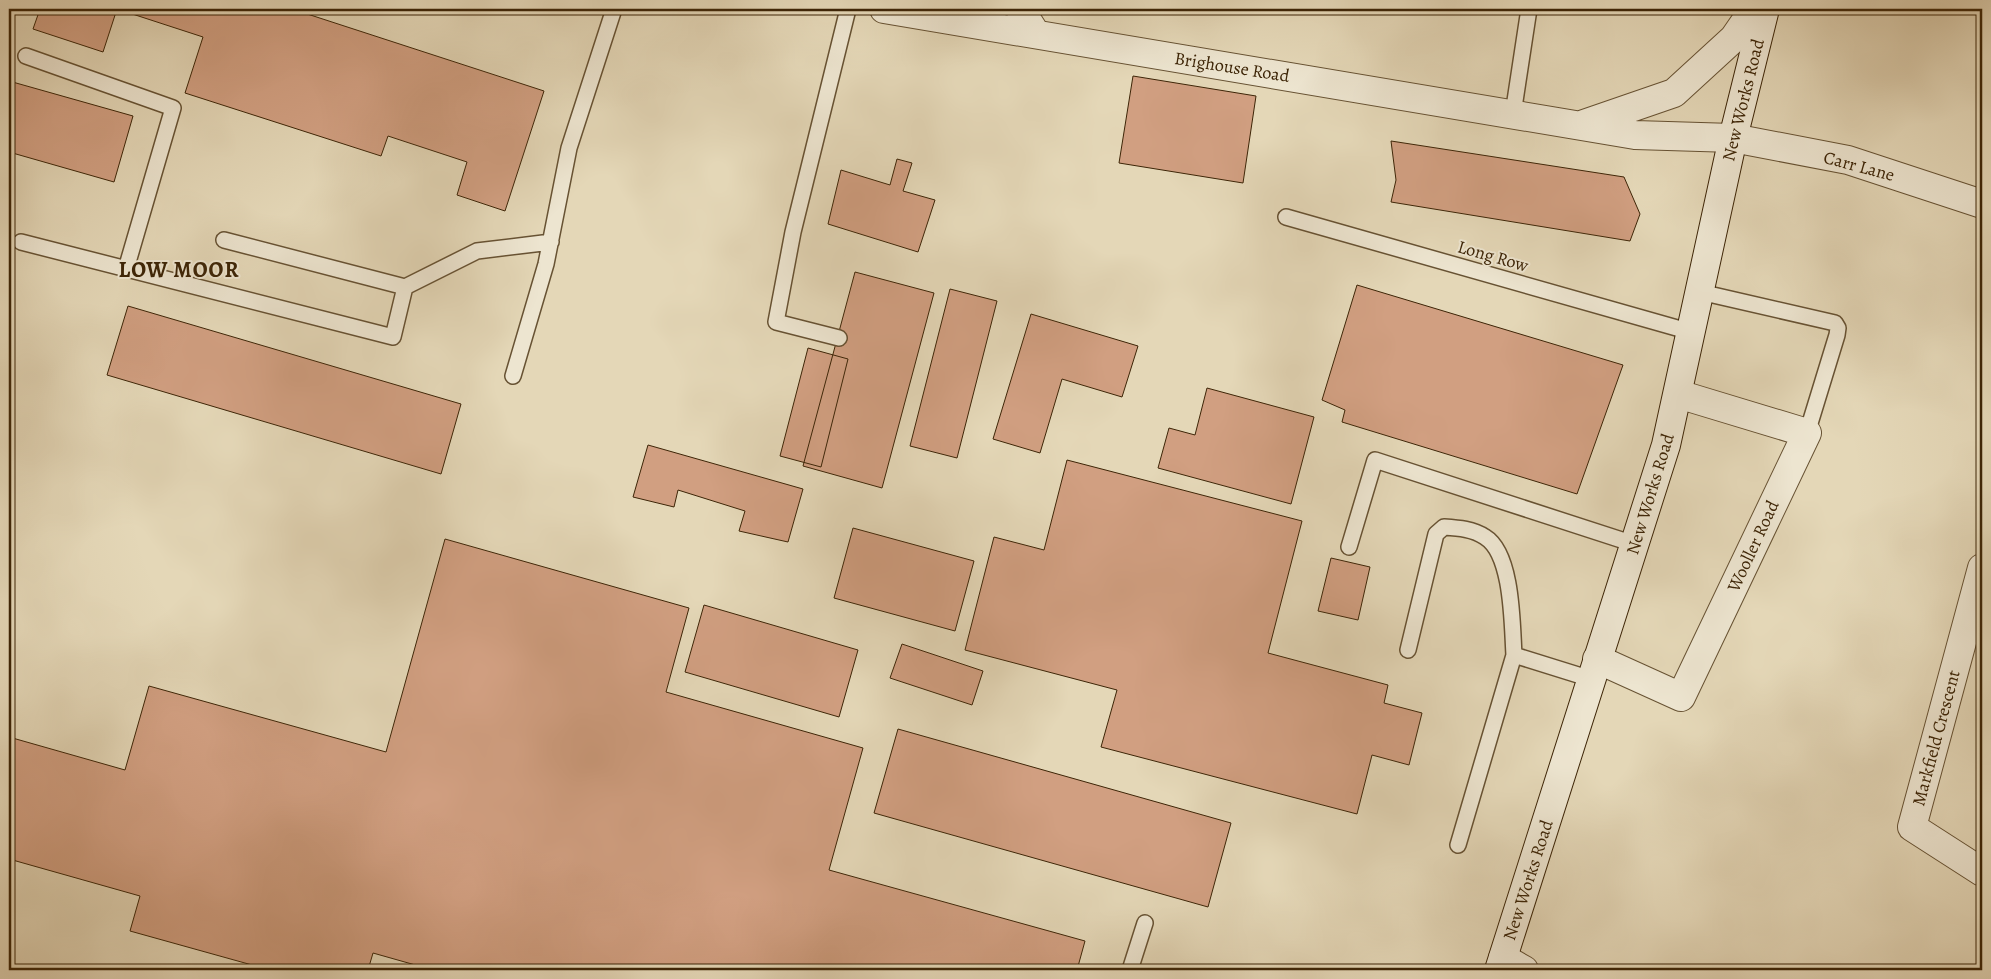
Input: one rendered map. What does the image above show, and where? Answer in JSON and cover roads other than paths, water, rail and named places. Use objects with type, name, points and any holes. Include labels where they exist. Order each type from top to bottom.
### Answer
[{"type":"street","name":"Brighouse Road","points":[[884,9],[1036,22],[1513,114],[1636,134],[1733,138]]},
{"type":"street","points":[[1020,9],[1036,22]]},
{"type":"street","name":"Brighouse Road","points":[[1580,125],[1674,93],[1734,38],[1754,9]]},
{"type":"street","name":"New Works Road","points":[[1509,966],[1594,669],[1666,445],[1733,138],[1765,9]]},
{"type":"street","name":"Carr Lane","points":[[1733,138],[1848,160],[1982,204]]},
{"type":"street","points":[[1678,394],[1807,433]]},
{"type":"street","name":"Wooller Road","points":[[1594,669],[1681,697],[1807,433]]},
{"type":"street","name":"Markfield Crescent","points":[[1982,568],[1912,827],[1982,872]]},
{"type":"lane","points":[[513,376],[546,264],[569,148],[614,9]]},
{"type":"lane","points":[[839,338],[776,322],[793,232],[848,9]]},
{"type":"lane","points":[[1513,114],[1529,9]]},
{"type":"lane","points":[[26,56],[173,108],[126,269]]},
{"type":"lane","name":"Long Row","points":[[1286,218],[1691,332]]},
{"type":"lane","points":[[224,240],[405,287],[477,251],[550,242]]},
{"type":"lane","points":[[21,242],[393,337],[405,287]]},
{"type":"lane","points":[[1700,292],[1835,323],[1838,328],[1837,334],[1807,433]]},
{"type":"lane","points":[[1349,547],[1375,460],[1634,544]]},
{"type":"lane","points":[[1408,650],[1436,534],[1444,527],[1464,528],[1487,537],[1501,558],[1511,597],[1514,655],[1458,845]]},
{"type":"lane","points":[[1514,655],[1594,669]]},
{"type":"lane","points":[[1130,970],[1146,923]]},
{"type":"district","name":"LOW MOOR","points":[[179,269]]}]
